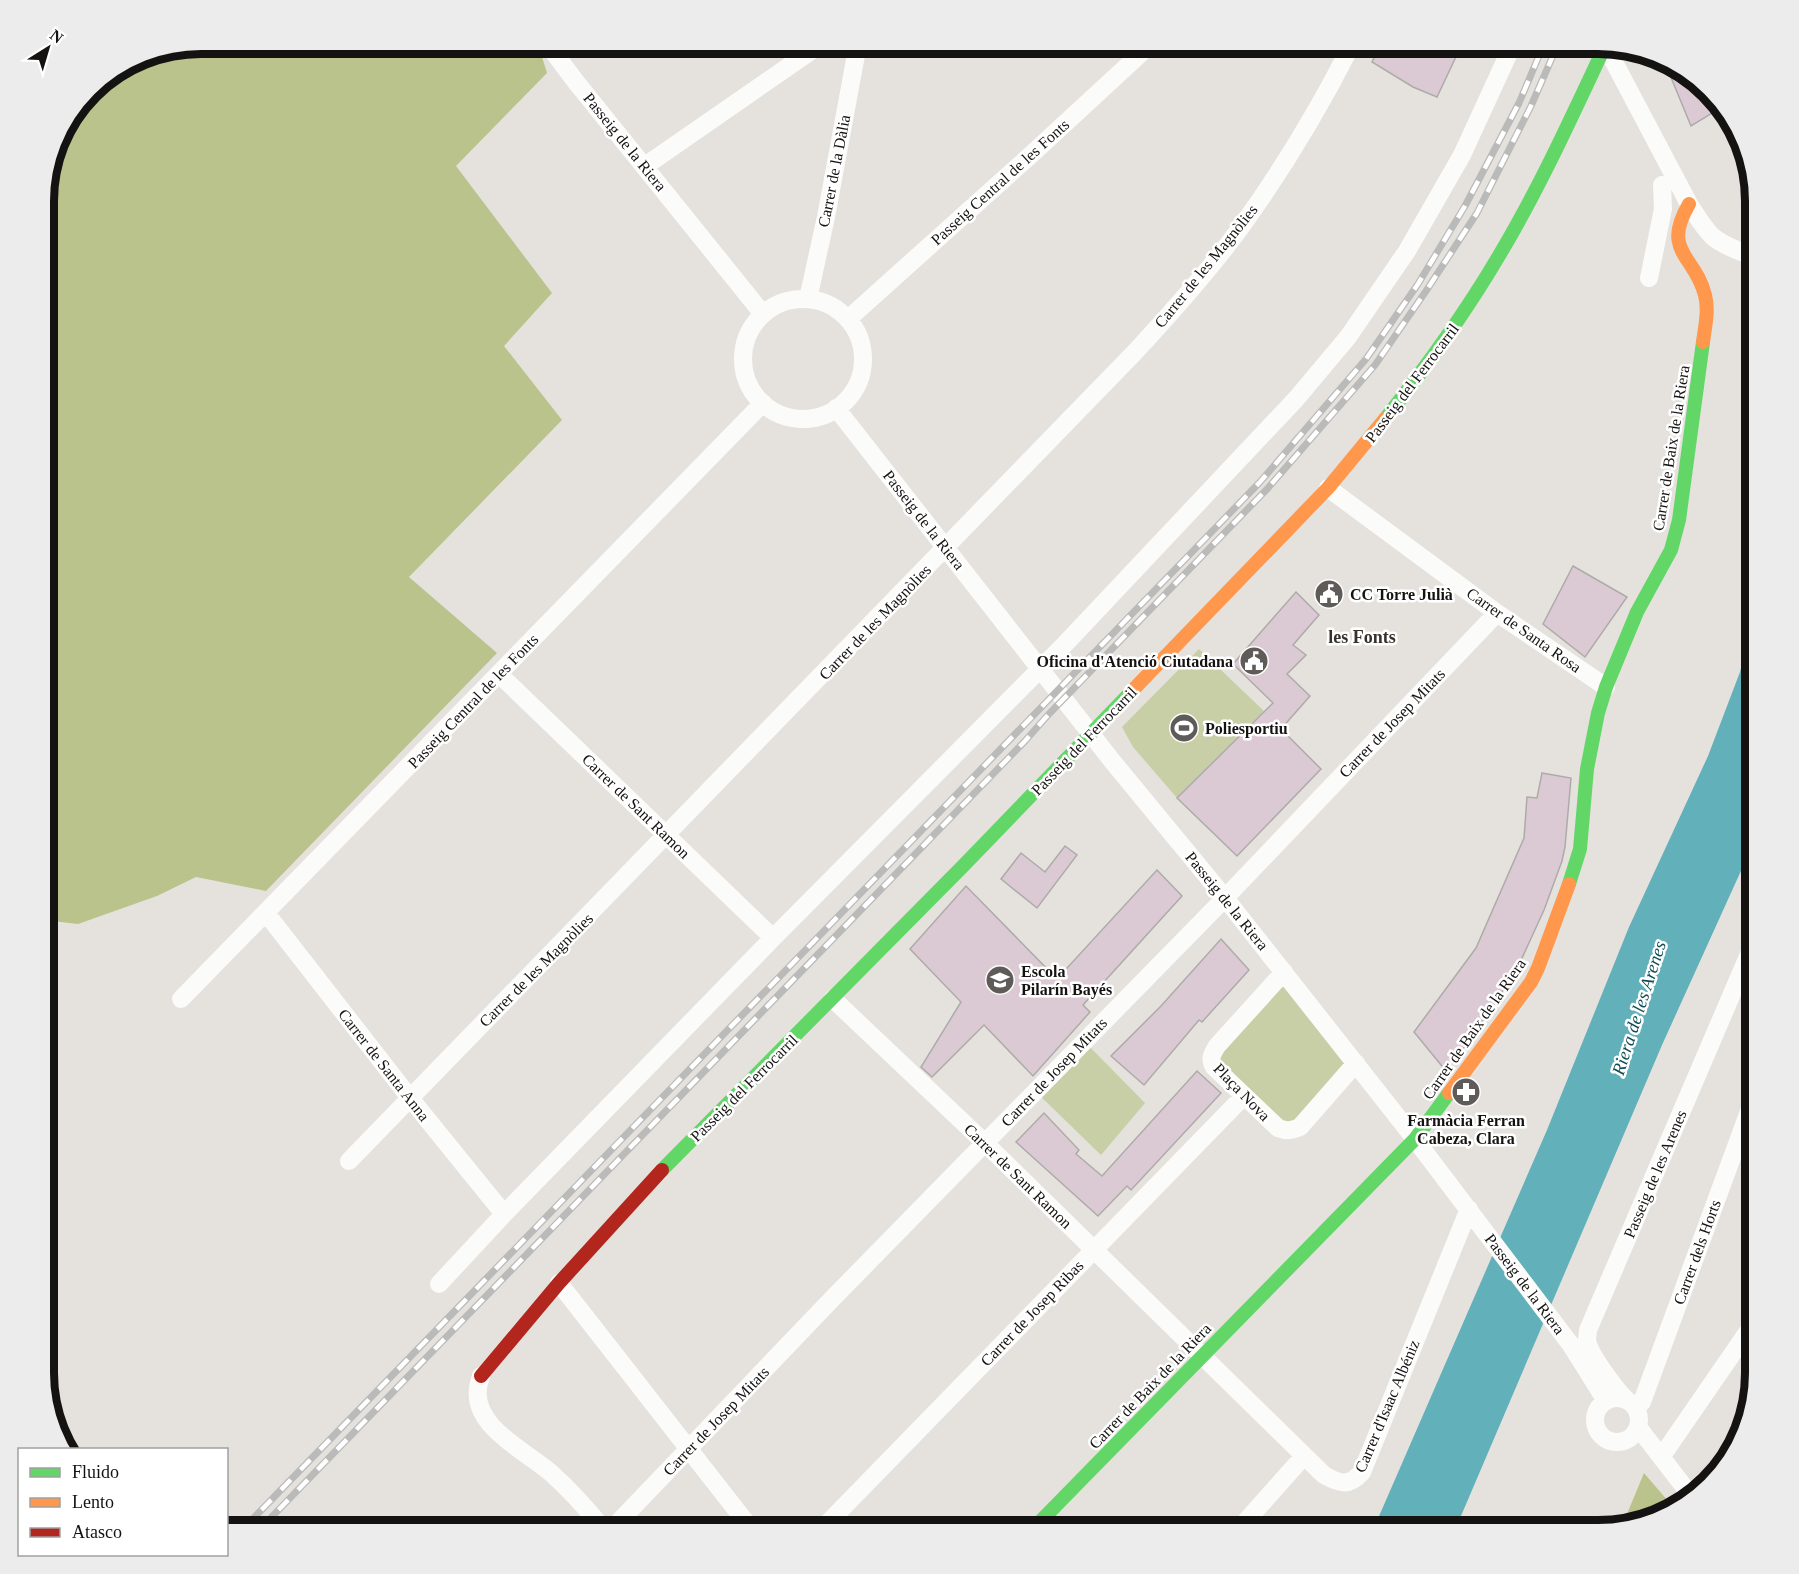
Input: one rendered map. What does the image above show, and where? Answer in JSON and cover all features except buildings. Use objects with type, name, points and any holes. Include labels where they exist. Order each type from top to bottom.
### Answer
[{"type":"street","name":"Passeig de la Riera","points":[[559,54],[763,314]]},
{"type":"street","points":[[645,166],[807,54]]},
{"type":"street","name":"Carrer de la Dàlia","points":[[808,299],[826,218],[856,54]]},
{"type":"street","name":"Passeig Central de les Fonts","points":[[848,319],[1139,54]]},
{"type":"street","name":"Carrer de les Magnòlies","points":[[349,1161],[1127,361],[1185,297],[1241,227],[1299,141],[1347,54]]},
{"type":"street","points":[[439,1284],[773,938],[1065,644],[1296,399],[1348,337],[1407,251],[1462,155],[1508,54]]},
{"type":"street","name":"Passeig del Ferrocarril","points":[[481,1376],[559,1283],[643,1189],[966,864],[1328,488],[1362,449],[1458,320],[1520,220],[1565,134],[1601,54]]},
{"type":"street","points":[[1610,55],[1689,204],[1713,237],[1745,253]]},
{"type":"street","points":[[1649,278],[1663,209],[1662,185]]},
{"type":"street","name":"Carrer de Baix de la Riera","points":[[1044,1520],[1415,1139],[1531,982],[1538,968],[1580,849],[1591,747],[1606,687],[1637,612],[1671,550],[1679,520],[1707,308],[1705,293],[1686,261],[1678,240],[1678,224],[1689,204]]},
{"type":"street","points":[[808,299],[819,300],[832,306],[848,319],[856,330],[862,345],[863,361],[854,390],[844,403],[829,413],[809,419],[791,418],[773,411],[756,397],[748,384],[742,363],[743,349],[748,332],[758,318],[771,307],[788,300],[808,299]]},
{"type":"street","name":"Passeig Central de les Fonts","points":[[181,999],[763,403]]},
{"type":"street","name":"Passeig de la Riera","points":[[836,408],[1113,762],[1225,898],[1415,1139],[1571,1346],[1606,1401]]},
{"type":"street","name":"Carrer de Santa Rosa","points":[[1328,488],[1497,613],[1606,687]]},
{"type":"street","name":"Carrer de Josep Mitats","points":[[621,1520],[831,1300],[1225,898],[1497,613]]},
{"type":"street","name":"Carrer de Sant Ramon","points":[[499,674],[773,938]]},
{"type":"street","name":"Carrer de Santa Anna","points":[[266,914],[504,1215]]},
{"type":"street","name":"Passeig de les Arenes","points":[[1632,1404],[1620,1394],[1594,1355],[1587,1342],[1588,1330],[1745,963]]},
{"type":"street","name":"Plaça Nova","points":[[1284,972],[1216,1046],[1211,1061],[1214,1067],[1278,1128],[1286,1131],[1294,1130],[1307,1119],[1356,1063]]},
{"type":"street","name":"Carrer de Sant Ramon","points":[[833,999],[985,1143],[1202,1355]]},
{"type":"street","name":"Carrer de Josep Ribas","points":[[831,1520],[1244,1096]]},
{"type":"street","name":"Carrer dels Horts","points":[[1632,1404],[1642,1402],[1745,1122]]},
{"type":"street","name":"Carrer d'Isaac Albéniz","points":[[1202,1355],[1324,1475],[1335,1481],[1346,1483],[1355,1479],[1362,1472],[1469,1209]]},
{"type":"street","points":[[559,1283],[744,1520]]},
{"type":"street","points":[[1662,1456],[1745,1336]]},
{"type":"street","points":[[481,1376],[478,1400],[480,1408],[492,1426],[548,1470],[595,1520]]},
{"type":"street","points":[[1617,1398],[1632,1404],[1639,1420],[1632,1437],[1615,1442],[1604,1437],[1597,1428],[1596,1416],[1601,1405],[1617,1398]]},
{"type":"street","points":[[1638,1426],[1688,1490]]},
{"type":"street","points":[[1247,1520],[1304,1456]]},
{"type":"green space","points":[[541,54],[547,73],[456,166],[552,293],[504,346],[562,420],[409,577],[497,653],[266,891],[196,877],[157,896],[78,924],[54,921],[54,191],[59,163],[69,136],[90,104],[119,79],[153,62],[181,55]]},
{"type":"green space","points":[[1199,649],[1264,711],[1177,798],[1133,747],[1122,727]]},
{"type":"green space","points":[[1284,972],[1356,1063],[1294,1130],[1212,1055]]},
{"type":"green space","points":[[1084,1041],[1145,1103],[1101,1155],[1035,1091]]},
{"type":"green space","points":[[1644,1473],[1669,1502],[1655,1509],[1626,1517]]},
{"type":"water","name":"Riera de les Arenes","points":[[1745,652],[1745,862],[1662,1045],[1459,1520],[1377,1520],[1547,1130],[1629,927],[1708,756],[1740,672]]},
{"type":"railway","points":[[252,1520],[1260,482],[1366,359],[1418,284],[1465,206],[1519,103],[1540,54]]},
{"type":"railway","points":[[269,1520],[1268,488],[1375,365],[1426,291],[1477,213],[1531,106],[1554,54]]},
{"type":"traffic: fast","points":[[1385,419],[1446,338],[1515,229],[1601,54]]},
{"type":"traffic: fast","points":[[1569,884],[1580,849],[1587,769],[1598,713],[1606,687],[1637,612],[1671,550],[1679,520],[1703,342]]},
{"type":"traffic: fast","points":[[662,1170],[965,864],[1130,693]]},
{"type":"traffic: fast","points":[[1042,1520],[1415,1139],[1449,1093]]},
{"type":"traffic: slow","points":[[1689,204],[1681,220],[1678,233],[1679,243],[1705,295],[1707,313],[1703,342]]},
{"type":"traffic: slow","points":[[1130,693],[1328,488],[1385,419]]},
{"type":"traffic: slow","points":[[1449,1093],[1531,982],[1569,884]]},
{"type":"traffic: jam","points":[[481,1376],[559,1283],[662,1170]]},
{"type":"place","name":"CC Torre Julià","points":[[1329,594]]},
{"type":"place","name":"Oficina d'Atenció Ciutadana","points":[[1254,661]]},
{"type":"place","name":"Poliesportiu","points":[[1184,728]]},
{"type":"place","name":"Escola Pilarín Bayés","points":[[1000,980]]},
{"type":"place","name":"Farmàcia Ferran Cabeza, Clara","points":[[1466,1092]]},
{"type":"district","name":"les Fonts","points":[[1362,637]]}]
